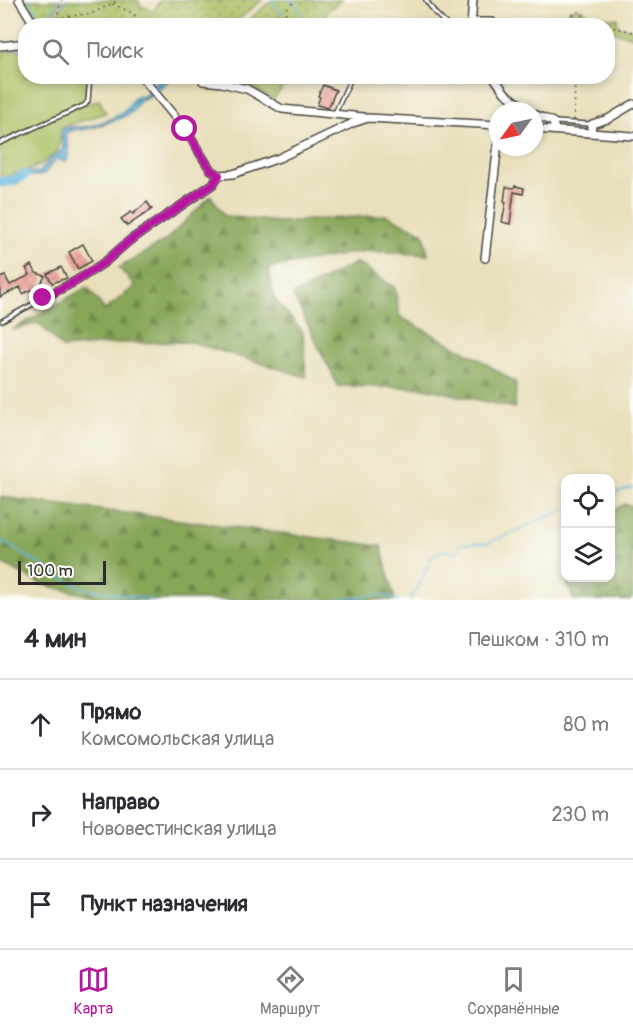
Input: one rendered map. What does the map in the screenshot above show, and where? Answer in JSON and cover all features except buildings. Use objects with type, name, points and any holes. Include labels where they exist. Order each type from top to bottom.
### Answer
[{"type":"street","points":[[19,0],[30,18]]},
{"type":"street","points":[[471,18],[473,0]]},
{"type":"street","points":[[0,45],[18,44]]},
{"type":"street","points":[[147,84],[185,129],[210,169],[219,175],[233,174],[279,158],[368,118]]},
{"type":"street","points":[[226,84],[247,89],[282,110],[368,118],[489,125]]},
{"type":"street","points":[[499,84],[505,93],[517,102]]},
{"type":"street","points":[[591,133],[592,124],[608,119],[633,104]]},
{"type":"street","points":[[543,118],[553,122],[555,130]]},
{"type":"street","points":[[543,129],[633,136]]},
{"type":"street","points":[[485,258],[497,156]]},
{"type":"street","points":[[43,298],[76,281],[105,262],[129,241],[213,184],[219,175]]},
{"type":"lane","points":[[426,0],[440,18]]},
{"type":"lane","points":[[0,143],[85,105],[88,101],[89,84]]},
{"type":"lane","points":[[335,115],[349,84]]},
{"type":"lane","points":[[553,122],[592,124]]},
{"type":"lane","points":[[2,321],[43,298]]},
{"type":"path","points":[[62,0],[57,18],[93,13],[119,0]]},
{"type":"path","points":[[281,18],[285,16],[286,9],[296,0]]},
{"type":"path","points":[[112,4],[138,18]]},
{"type":"path","points":[[570,18],[574,13],[582,14],[584,18]]},
{"type":"path","points":[[615,28],[633,32]]},
{"type":"path","points":[[574,124],[575,84]]},
{"type":"green space","points":[[21,0],[61,0],[55,18],[33,18]]},
{"type":"green space","points":[[64,0],[139,0],[140,6],[153,12],[160,0],[262,0],[240,18],[58,17]]},
{"type":"green space","points":[[272,0],[342,0],[328,10],[324,18],[251,18]]},
{"type":"green space","points":[[578,8],[584,10],[591,18],[566,18],[570,10]]},
{"type":"green space","points":[[615,18],[617,18],[618,26],[633,29],[633,37],[615,32]]},
{"type":"green space","points":[[18,50],[18,84],[87,84],[86,104],[99,100],[106,113],[62,127],[58,151],[39,166],[0,179],[0,60],[4,57],[3,52]]},
{"type":"green space","points":[[243,84],[285,84],[274,99]]},
{"type":"green space","points":[[211,196],[225,216],[279,222],[386,215],[424,233],[428,255],[364,251],[269,268],[274,298],[303,332],[306,377],[191,342],[121,343],[62,348],[39,323],[12,330],[87,287],[105,310],[135,286],[119,268],[166,240]]},
{"type":"green space","points":[[357,262],[395,288],[400,317],[479,359],[516,383],[515,408],[424,388],[338,386],[293,295]]},
{"type":"green space","points":[[0,497],[381,546],[395,600],[106,600],[41,584],[0,562]]},
{"type":"green space","points":[[625,504],[633,506],[633,597],[630,600],[573,600],[567,582],[615,582],[615,509]]},
{"type":"water","points":[[155,84],[165,84],[149,97],[140,100],[132,112],[123,117],[96,127],[66,133],[69,151],[67,161],[55,160],[44,174],[39,176],[26,176],[15,182],[11,178],[28,171],[39,173],[50,159],[61,152],[63,128],[91,126],[119,115],[138,95],[143,97]]},
{"type":"waterway","points":[[30,0],[40,18]]},
{"type":"waterway","points":[[48,18],[58,0]]},
{"type":"waterway","points":[[63,7],[66,0]]},
{"type":"waterway","points":[[272,0],[282,14]]},
{"type":"waterway","points":[[291,0],[306,18]]},
{"type":"waterway","points":[[8,49],[18,48]]},
{"type":"waterway","points":[[0,182],[13,181],[25,175]]},
{"type":"waterway","points":[[615,492],[633,487]]},
{"type":"waterway","points":[[412,600],[410,598],[421,583],[426,568],[430,566],[430,559],[439,552],[444,550],[454,554],[458,551],[460,544],[488,543],[561,511]]},
{"type":"waterway","points":[[0,540],[69,582],[87,589],[153,600]]},
{"type":"waterway","points":[[336,600],[380,595],[399,600]]},
{"type":"waterway","points":[[318,600],[325,600]]},
{"type":"route","points":[[43,298],[76,281],[105,262],[129,241],[213,184],[219,175],[210,169],[185,129]]}]
